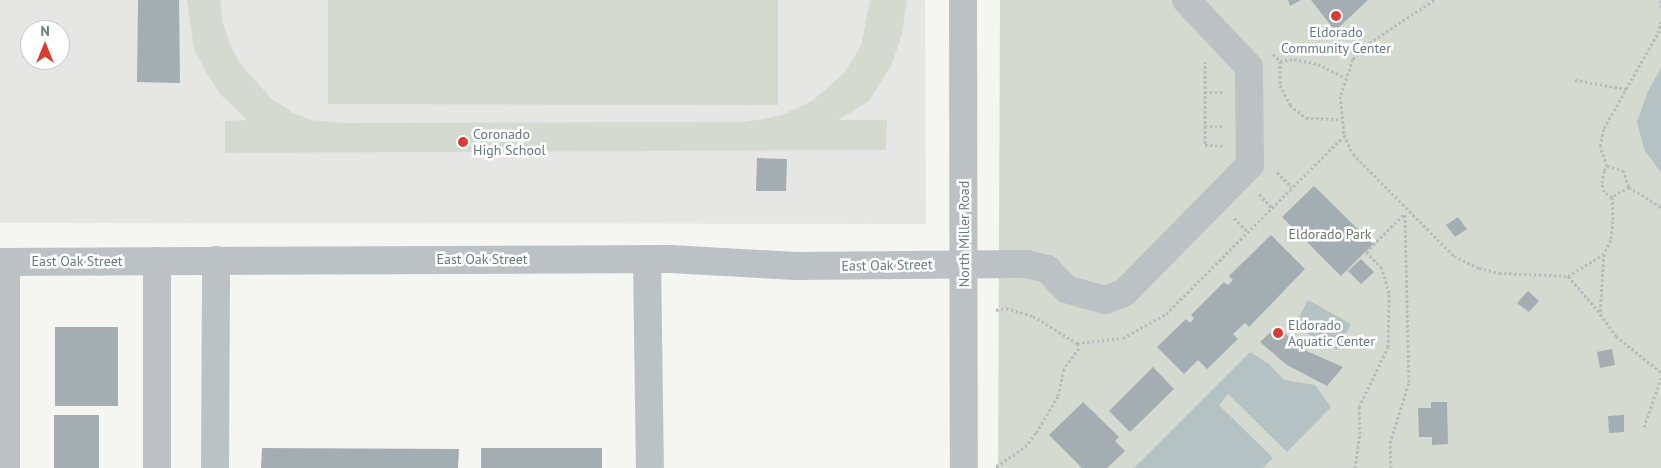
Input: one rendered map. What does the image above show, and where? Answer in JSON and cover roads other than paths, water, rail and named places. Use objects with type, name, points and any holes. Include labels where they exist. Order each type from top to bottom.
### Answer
[{"type":"street","name":"North Miller Road","points":[[964,0],[964,468]]},
{"type":"street","name":"East Oak Street","points":[[3,262],[647,259],[796,266],[1027,264],[1047,269],[1066,289],[1105,300],[1124,293],[1250,166],[1249,67],[1186,0]]},
{"type":"street","points":[[647,259],[650,468]]},
{"type":"street","points":[[157,260],[157,468]]},
{"type":"street","points":[[215,468],[216,260]]},
{"type":"street","points":[[3,262],[6,468]]},
{"type":"place","name":"Eldorado Community Center","points":[[1336,16]]},
{"type":"place","name":"Coronado High School","points":[[463,142]]},
{"type":"place","name":"Eldorado Aquatic Center","points":[[1278,333]]},
{"type":"park label","name":"Eldorado Park","points":[[1330,234]]}]
